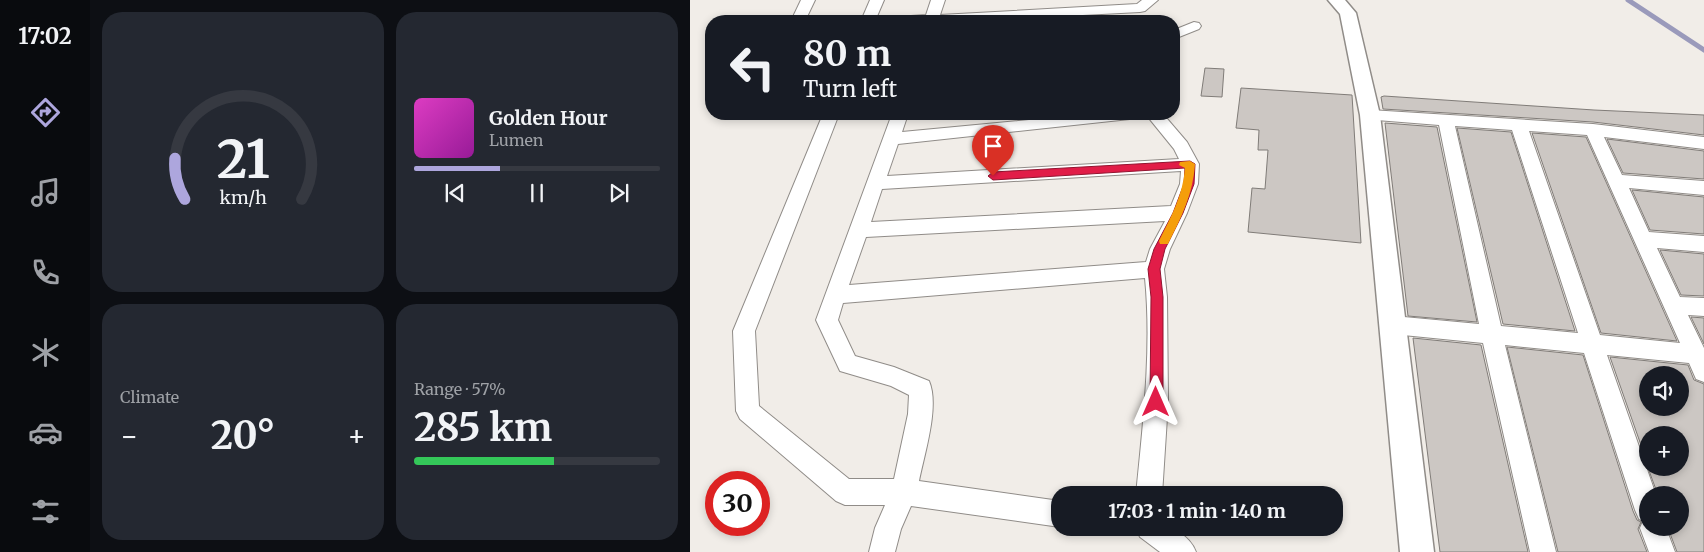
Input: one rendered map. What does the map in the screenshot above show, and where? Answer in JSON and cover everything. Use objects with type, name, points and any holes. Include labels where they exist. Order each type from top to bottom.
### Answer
[{"type":"street","points":[[801,15],[808,0]]},
{"type":"street","points":[[871,15],[877,0]]},
{"type":"street","points":[[933,15],[938,0]]},
{"type":"street","points":[[990,15],[994,0]]},
{"type":"street","points":[[996,15],[1045,7],[1102,5],[1140,8],[1151,0]]},
{"type":"street","points":[[1336,0],[1348,13],[1370,115],[1417,552]]},
{"type":"street","points":[[1180,32],[1194,26]]},
{"type":"street","points":[[1370,115],[1593,130],[1704,143]]},
{"type":"street","points":[[829,120],[744,331],[748,411],[845,492],[904,492],[1051,513]]},
{"type":"street","points":[[882,552],[888,528],[904,492],[920,414],[921,389],[894,377],[848,364],[827,320],[898,120]]},
{"type":"street","points":[[890,140],[1084,120]]},
{"type":"street","points":[[1150,486],[1156,402],[1157,297],[1154,269],[1160,249],[1178,213],[1189,184],[1190,164],[1181,146],[1159,120]]},
{"type":"street","points":[[1446,120],[1492,335],[1543,552]]},
{"type":"street","points":[[1519,125],[1640,486]]},
{"type":"street","points":[[1593,130],[1700,363]]},
{"type":"street","points":[[875,183],[1190,164]]},
{"type":"street","points":[[1617,181],[1704,188]]},
{"type":"street","points":[[859,230],[1178,213]]},
{"type":"street","points":[[1643,239],[1704,244]]},
{"type":"street","points":[[836,295],[1154,269]]},
{"type":"street","points":[[1673,305],[1704,307]]},
{"type":"street","points":[[1393,325],[1591,344],[1700,363]]},
{"type":"street","points":[[1160,536],[1183,552]]},
{"type":"street","points":[[1656,536],[1662,552]]},
{"type":"building","points":[[1205,68],[1224,69],[1222,97],[1201,96]]},
{"type":"building","points":[[1241,88],[1352,95],[1361,243],[1248,232],[1252,188],[1265,189],[1268,150],[1258,150],[1259,130],[1236,128]]},
{"type":"building","points":[[1381,97],[1594,110],[1704,115],[1704,135],[1593,122],[1383,109]]},
{"type":"building","points":[[1385,123],[1437,127],[1477,322],[1408,316]]},
{"type":"building","points":[[1457,128],[1511,132],[1575,331],[1503,324]]},
{"type":"building","points":[[1532,133],[1586,137],[1677,341],[1601,333]]},
{"type":"building","points":[[1607,139],[1704,151],[1704,179],[1623,173]]},
{"type":"building","points":[[1632,190],[1704,197],[1704,234],[1650,230]]},
{"type":"building","points":[[1660,250],[1704,254],[1704,296],[1681,295]]},
{"type":"building","points":[[1691,317],[1704,318],[1704,344]]},
{"type":"building","points":[[1413,338],[1481,345],[1528,552],[1440,552]]},
{"type":"building","points":[[1507,347],[1583,355],[1633,511],[1639,521],[1639,536],[1641,536],[1647,552],[1558,552]]},
{"type":"building","points":[[1610,357],[1688,365],[1639,366],[1639,416],[1689,416],[1689,368],[1694,380],[1704,384],[1704,552],[1677,552],[1671,536],[1689,536],[1689,486],[1655,486],[1651,476],[1689,476],[1689,426],[1639,426],[1639,439]]},
{"type":"waterway","points":[[1628,0],[1704,50]]},
{"type":"slow traffic","points":[[1164,241],[1178,213],[1189,184],[1190,164],[1184,165]]},
{"type":"route","points":[[993,176],[1190,164],[1189,184],[1178,213],[1160,249],[1154,269],[1157,297],[1156,402]]}]
